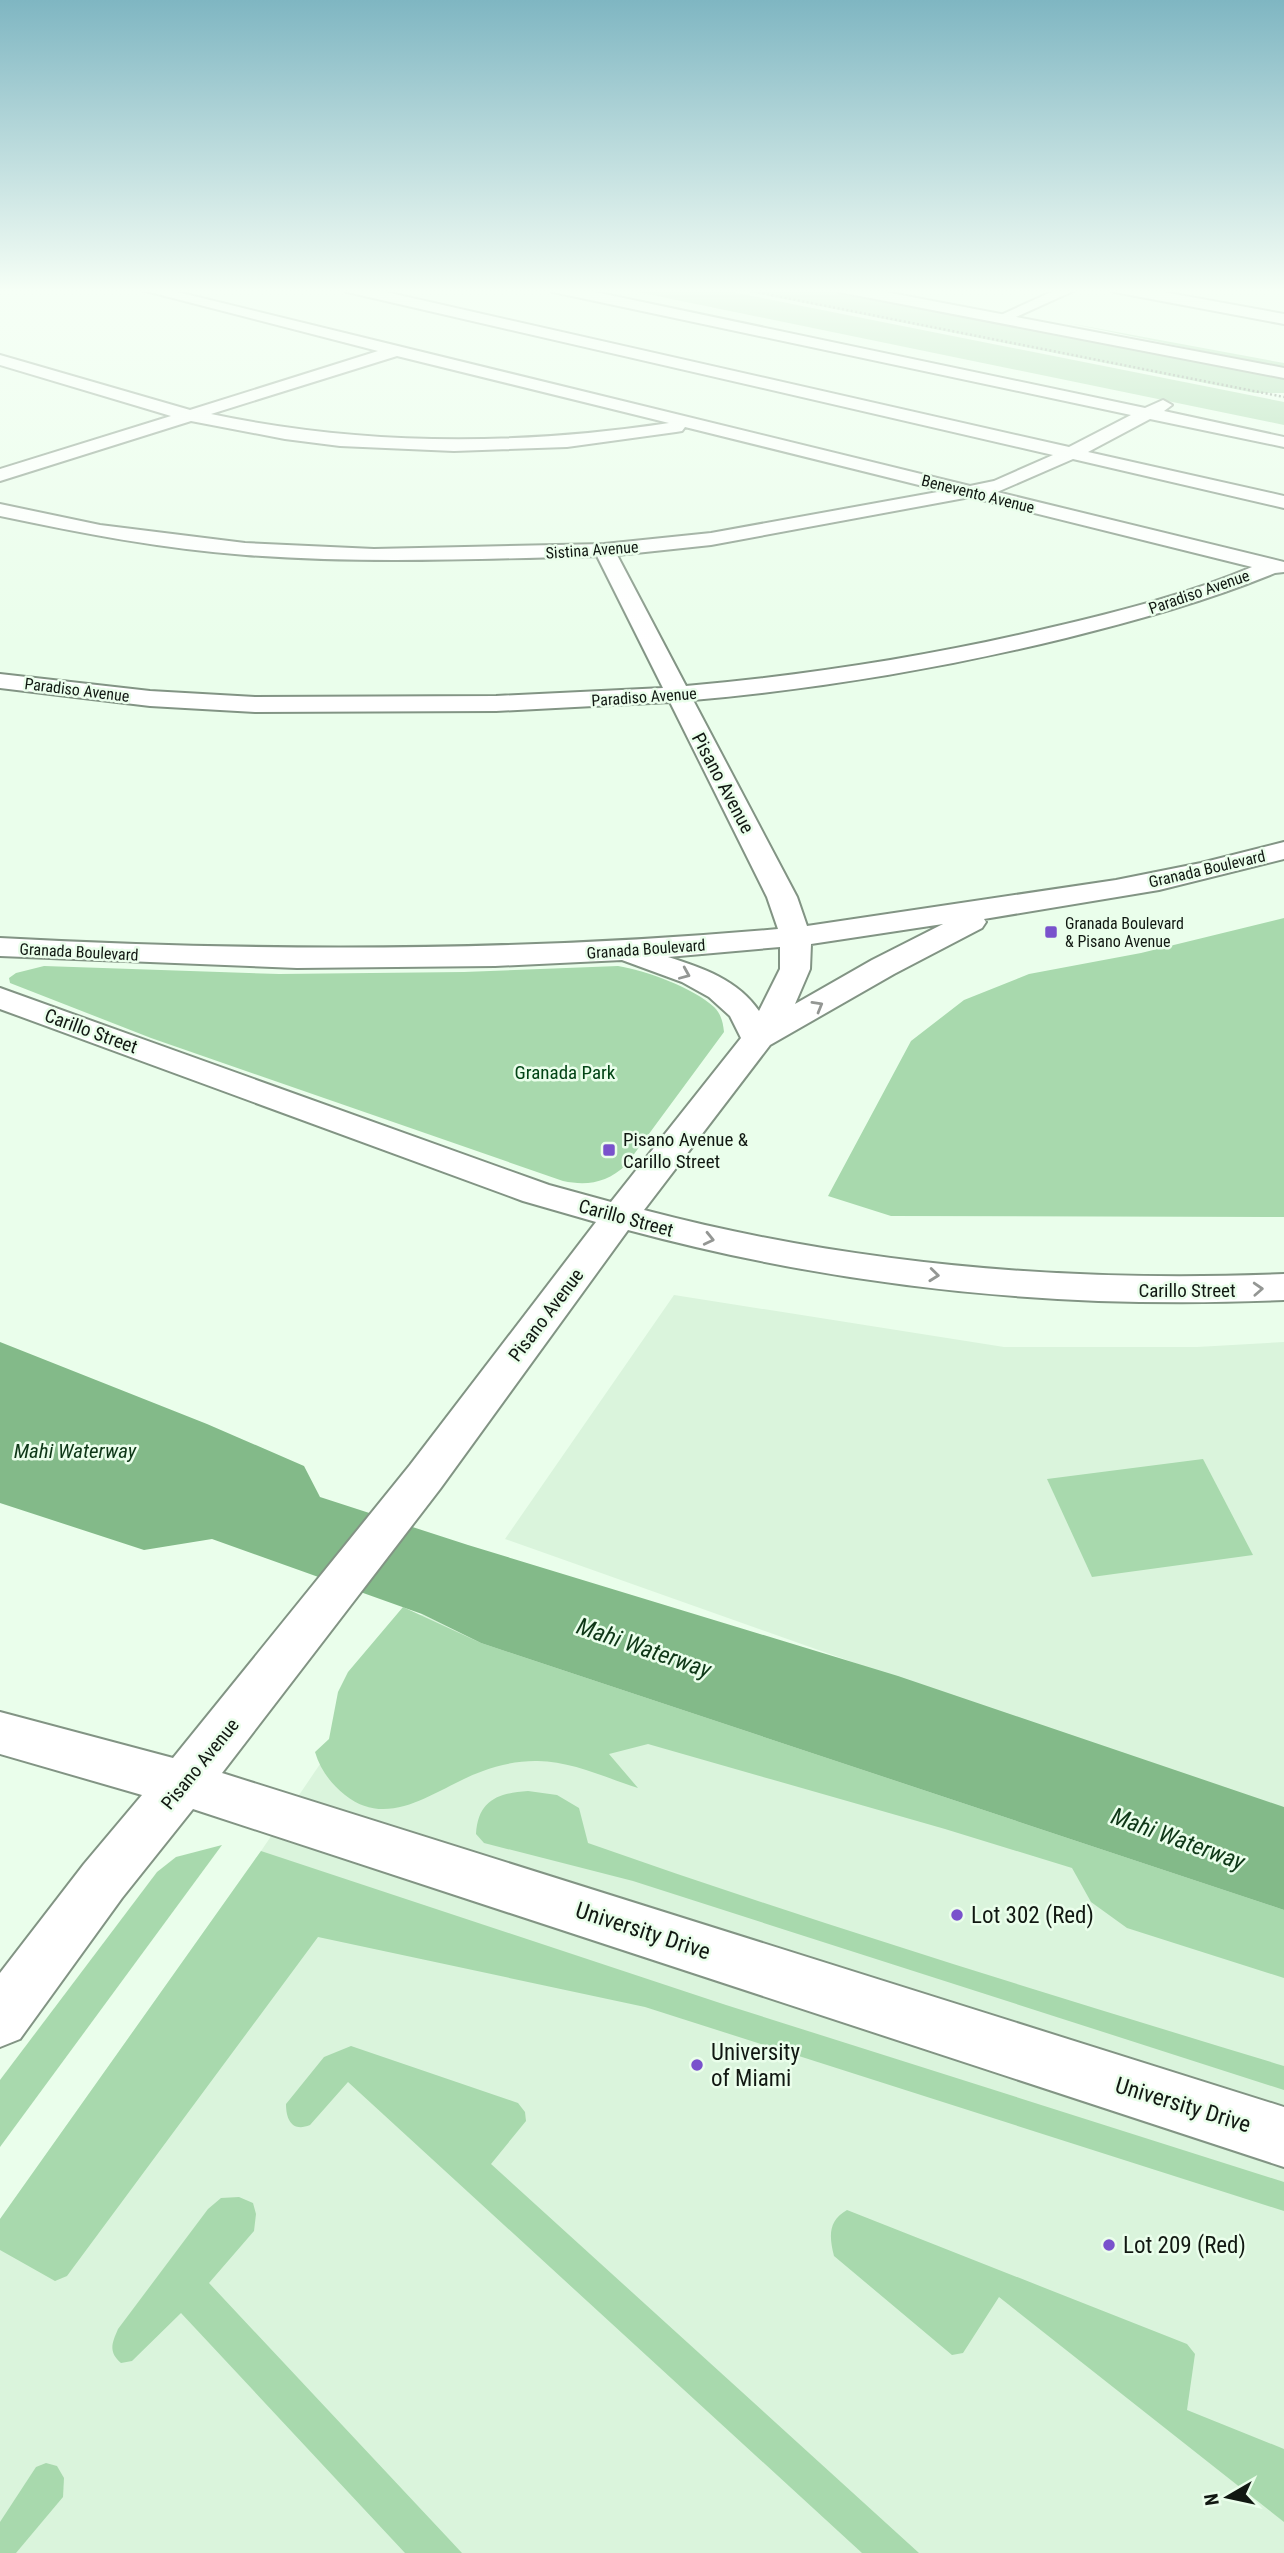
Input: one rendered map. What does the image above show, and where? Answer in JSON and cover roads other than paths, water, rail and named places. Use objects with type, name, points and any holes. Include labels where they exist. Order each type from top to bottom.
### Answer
[{"type":"main road","points":[[167,407],[233,425],[295,434],[431,444],[575,440],[693,424]]},
{"type":"main road","points":[[0,475],[213,407]]},
{"type":"main road","name":"Benevento Avenue","points":[[624,407],[1278,567]]},
{"type":"main road","points":[[870,407],[1284,502]]},
{"type":"main road","points":[[1146,407],[1284,442]]},
{"type":"main road","points":[[1155,409],[1284,429]]},
{"type":"main road","name":"Sistina Avenue","points":[[0,510],[100,531],[245,549],[412,556],[604,550],[711,539],[1009,483],[1155,409]]},
{"type":"main road","name":"Pisano Avenue","points":[[0,2019],[103,1881],[184,1784],[425,1477],[619,1217],[758,1040],[778,1007],[795,969],[796,937],[782,897],[604,550]]},
{"type":"main road","name":"Paradiso Avenue","points":[[0,681],[150,698],[250,704],[495,704],[677,695],[824,679],[956,656],[1144,611],[1278,567]]},
{"type":"main road","name":"Granada Boulevard","points":[[0,947],[193,957],[356,961],[443,960],[620,951],[796,937],[1014,907],[1197,873],[1284,850]]},
{"type":"main road","points":[[620,951],[675,970],[730,998],[743,1011],[758,1040],[883,967],[948,933],[1014,907]]},
{"type":"main road","name":"Carillo Street","points":[[0,998],[536,1193],[619,1217],[735,1245],[915,1273],[1119,1290],[1284,1287]]},
{"type":"main road","name":"University Drive","points":[[0,1733],[184,1784],[1284,2137]]},
{"type":"water","name":"Mahi Waterway","points":[[0,1342],[207,1424],[304,1466],[320,1497],[898,1676],[1284,1807],[1284,1910],[481,1643],[422,1614],[212,1539],[144,1550],[0,1503]]},
{"type":"place","name":"Granada Boulevard & Pisano Avenue","points":[[1051,932]]},
{"type":"place","name":"Pisano Avenue & Carillo Street","points":[[609,1150]]},
{"type":"place","name":"Lot 302 (Red)","points":[[957,1915]]},
{"type":"place","name":"University of Miami","points":[[697,2065]]},
{"type":"place","name":"Lot 209 (Red)","points":[[1109,2245]]},
{"type":"park label","name":"Granada Park","points":[[565,1072]]}]
